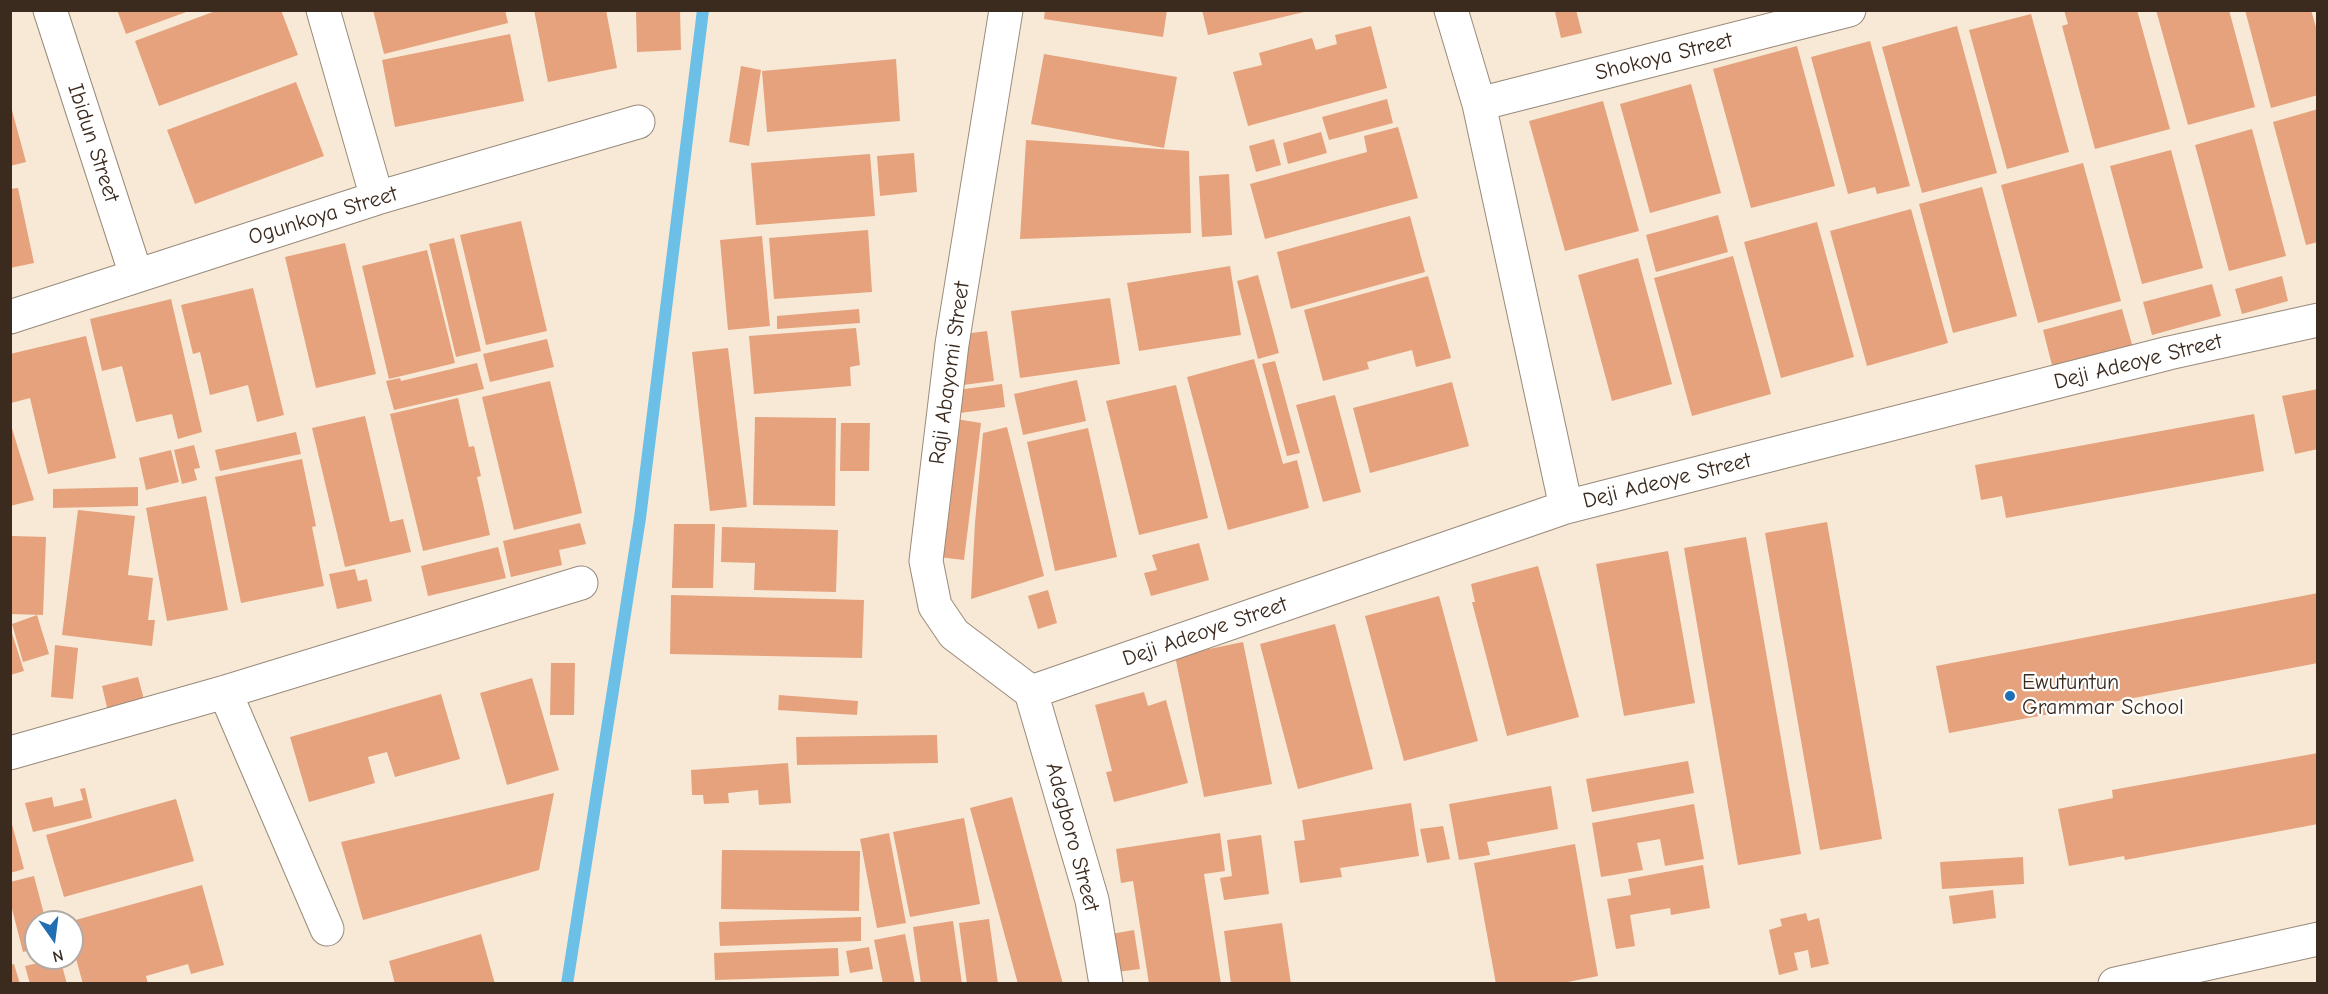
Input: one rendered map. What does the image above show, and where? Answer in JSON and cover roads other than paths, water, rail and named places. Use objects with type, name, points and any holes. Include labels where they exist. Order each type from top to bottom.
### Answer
[{"type":"street","name":"Ibidun Street","points":[[50,10],[136,275]]},
{"type":"street","points":[[323,10],[377,198]]},
{"type":"street","name":"Raji Abayomi Street","points":[[1006,10],[952,344],[926,561],[934,606],[954,634],[1031,692]]},
{"type":"street","points":[[1451,10],[1479,104],[1566,507]]},
{"type":"street","name":"Shokoya Street","points":[[1479,104],[1849,10]]},
{"type":"street","name":"Ogunkoya Street","points":[[10,317],[377,198],[638,122]]},
{"type":"street","name":"Deji Adeoye Street","points":[[1031,692],[1566,507],[2169,353],[2318,320]]},
{"type":"street","points":[[10,753],[225,692],[580,583]]},
{"type":"street","points":[[225,692],[327,928]]},
{"type":"street","name":"Adegboro Street","points":[[1031,692],[1092,900],[1106,984]]},
{"type":"street","points":[[2115,984],[2318,939]]},
{"type":"waterway","points":[[567,984],[640,518],[703,10]]},
{"type":"place","name":"Ewutuntun Grammar School","points":[[2010,696]]}]
